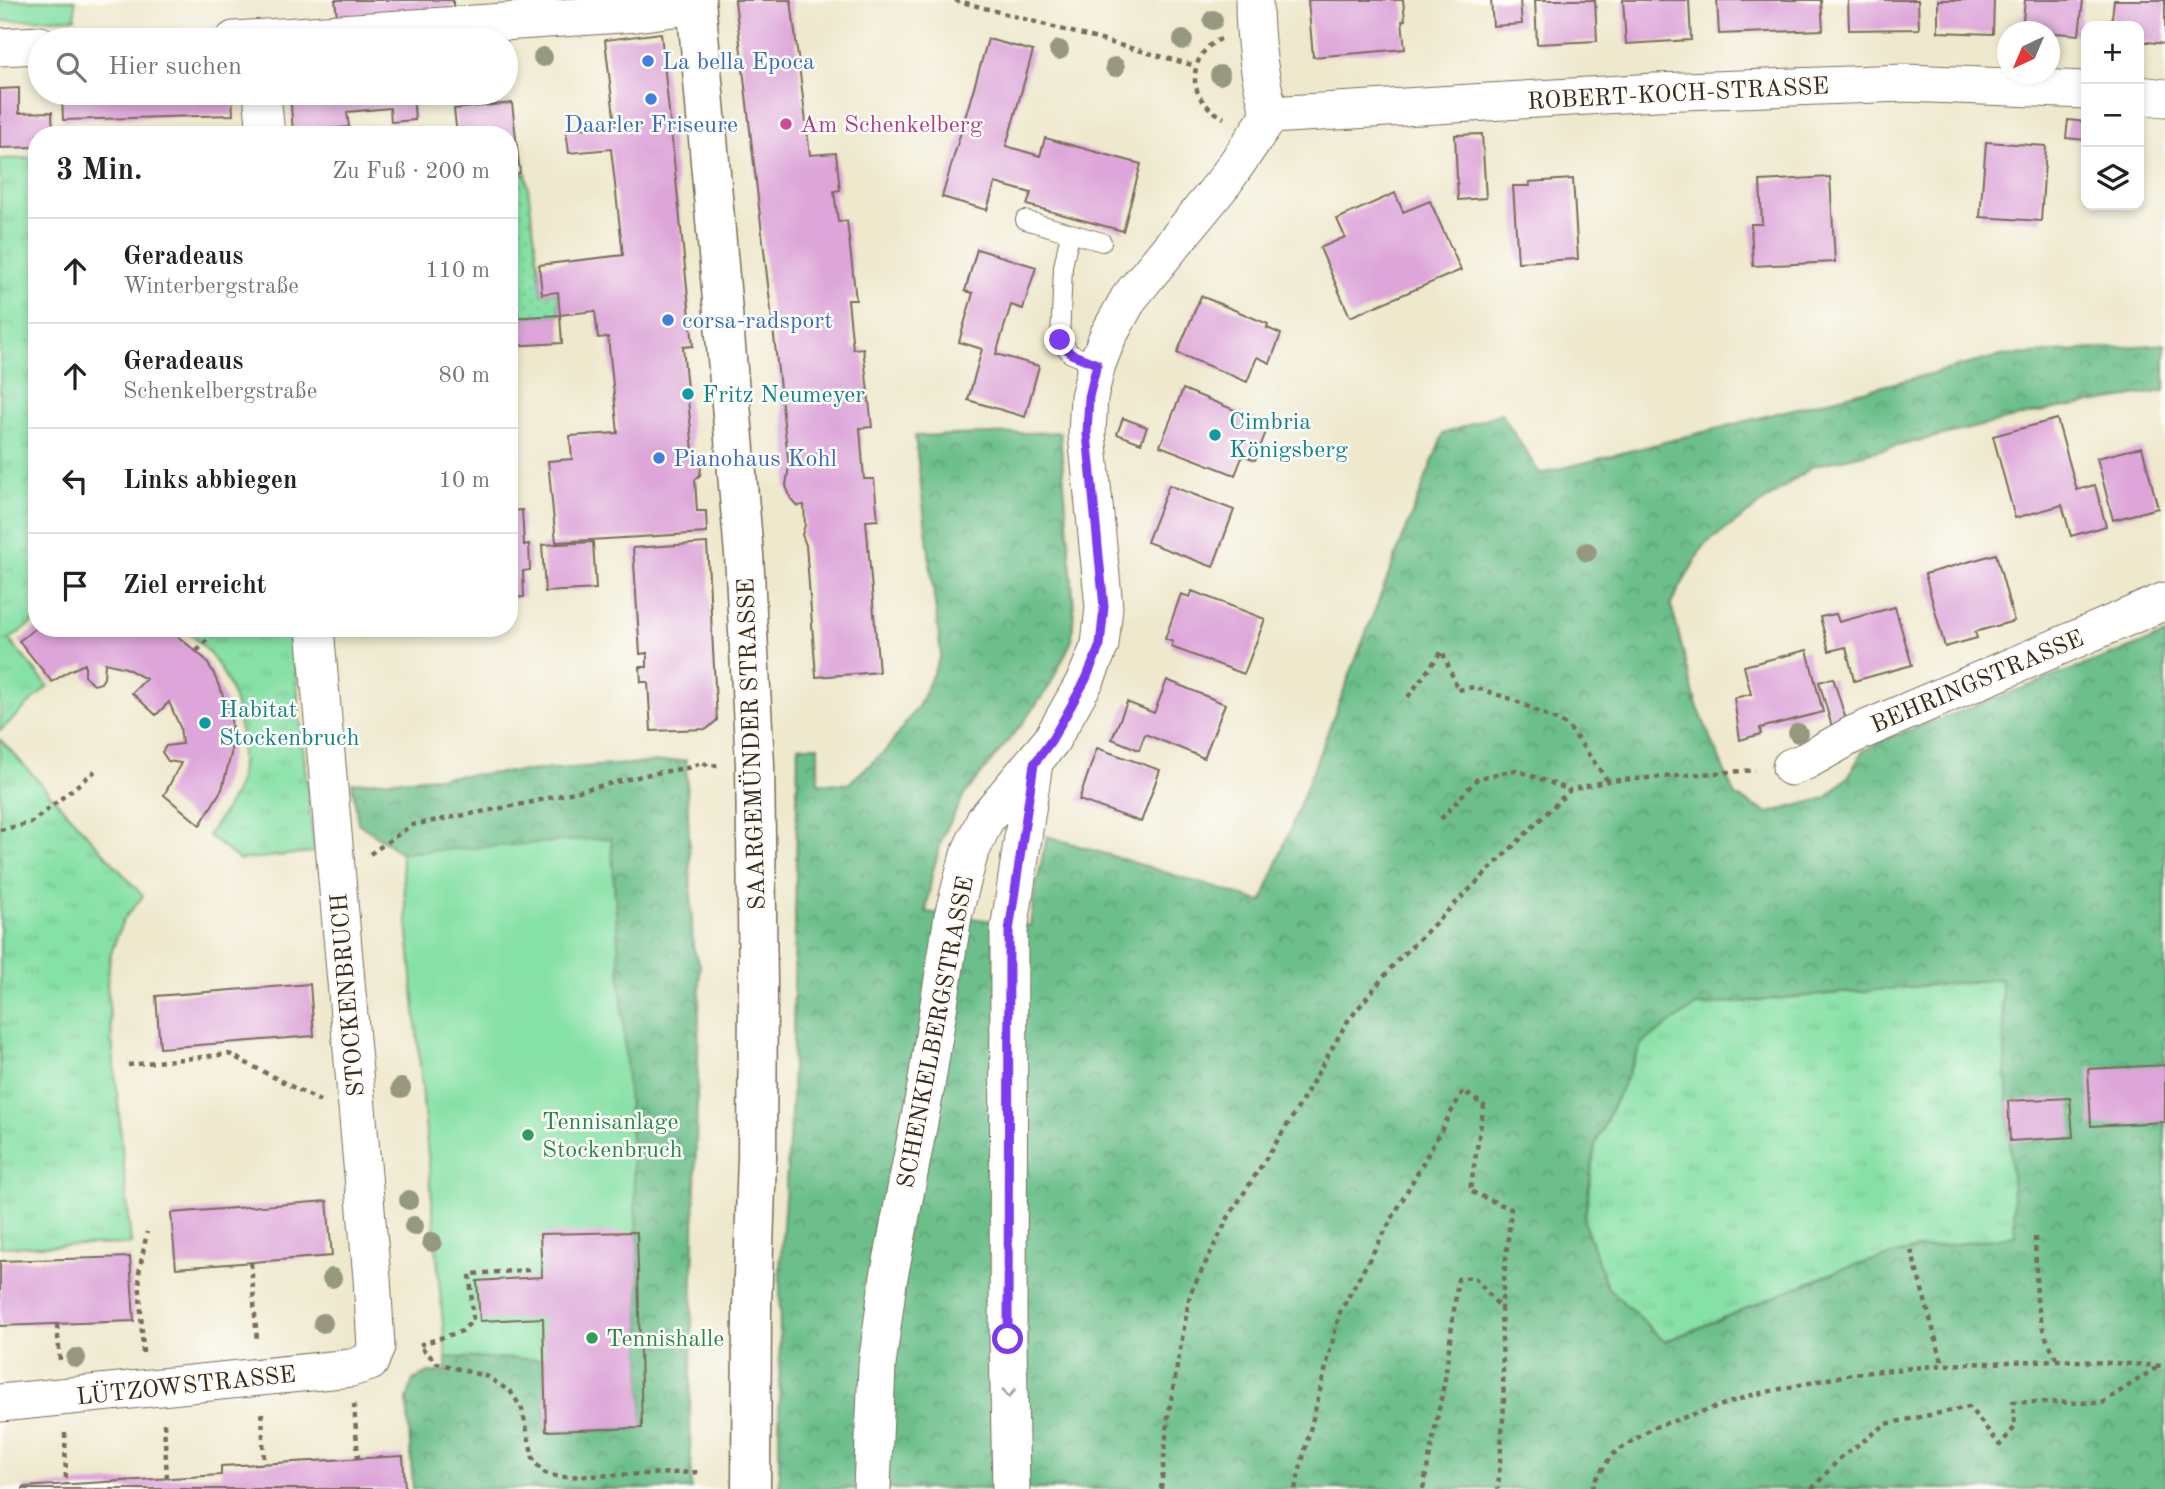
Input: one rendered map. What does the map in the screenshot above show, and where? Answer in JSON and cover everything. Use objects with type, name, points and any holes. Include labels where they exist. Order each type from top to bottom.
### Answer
[{"type":"street","points":[[1254,0],[1254,32],[1261,86],[1270,115]]},
{"type":"street","points":[[422,28],[623,14],[696,3]]},
{"type":"street","name":"SAARGEMÜNDER STRASSE","points":[[696,3],[744,554],[755,765],[757,1157],[752,1306],[751,1489]]},
{"type":"street","points":[[0,47],[28,46]]},
{"type":"street","name":"ROBERT-KOCH-STRASSE","points":[[1270,115],[1656,92],[1905,83],[2081,90]]},
{"type":"street","points":[[2144,95],[2165,97]]},
{"type":"street","points":[[263,105],[265,126]]},
{"type":"street","name":"SCHENKELBERGSTRASSE","points":[[872,1489],[877,1365],[888,1282],[926,1086],[954,916],[969,855],[985,820],[1051,741],[1086,679],[1100,645],[1104,607],[1087,434],[1089,397],[1097,364],[1108,336],[1129,298],[1224,182],[1270,115]]},
{"type":"street","name":"BEHRINGSTRASSE","points":[[1791,767],[1852,735],[2165,601]]},
{"type":"street","name":"STOCKENBRUCH","points":[[315,637],[376,1347],[360,1365]]},
{"type":"street","points":[[1011,1489],[1008,1339],[1009,931],[1034,764]]},
{"type":"street","name":"LÜTZOWSTRASSE","points":[[0,1403],[360,1365]]},
{"type":"lane","points":[[1025,220],[1102,242]]},
{"type":"lane","points":[[1070,233],[1063,267],[1060,340],[1071,354],[1097,364]]},
{"type":"path","points":[[955,0],[1196,66]]},
{"type":"path","points":[[985,0],[988,8]]},
{"type":"path","points":[[1225,119],[1203,101],[1195,86],[1196,66],[1211,43],[1232,34]]},
{"type":"path","points":[[197,651],[210,637]]},
{"type":"path","points":[[1408,697],[1442,651],[1458,690],[1474,687],[1488,691],[1514,700],[1568,726],[1608,781]]},
{"type":"path","points":[[336,867],[372,853],[412,825],[528,803],[703,762],[708,766],[724,765]]},
{"type":"path","points":[[1161,1489],[1168,1417],[1190,1294],[1228,1218],[1296,1113],[1347,1022],[1395,964],[1570,790],[1608,781],[1791,767]]},
{"type":"path","points":[[1441,819],[1478,778],[1516,770],[1570,790]]},
{"type":"path","points":[[0,830],[31,823],[95,771]]},
{"type":"path","points":[[128,1065],[229,1054],[358,1121]]},
{"type":"path","points":[[1295,1489],[1340,1312],[1463,1091],[1484,1105],[1470,1191],[1511,1209],[1501,1308],[1504,1405],[1498,1489]]},
{"type":"path","points":[[142,1321],[139,1273],[147,1232]]},
{"type":"path","points":[[2035,1237],[2037,1301],[2044,1333],[2057,1360]]},
{"type":"path","points":[[1912,1250],[1943,1365]]},
{"type":"path","points":[[251,1263],[264,1464]]},
{"type":"path","points":[[529,1270],[470,1274],[473,1320],[462,1331],[419,1345],[437,1363],[488,1377],[511,1392],[522,1409],[534,1462],[545,1473],[559,1477],[702,1472]]},
{"type":"path","points":[[1423,1489],[1445,1379],[1458,1279],[1474,1277],[1501,1308]]},
{"type":"path","points":[[1592,1486],[1612,1455],[1652,1428],[1752,1395],[1852,1374],[1943,1365],[2057,1360],[2163,1366]]},
{"type":"path","points":[[358,1458],[360,1365]]},
{"type":"path","points":[[1812,1489],[1839,1459],[1886,1424],[1969,1407],[2000,1445],[2015,1427],[2013,1402],[2102,1403],[2163,1366]]},
{"type":"path","points":[[163,1387],[167,1478]]},
{"type":"path","points":[[63,1397],[66,1484]]},
{"type":"green space","points":[[0,0],[75,0],[75,18],[0,21]]},
{"type":"green space","points":[[28,158],[28,626],[9,640],[48,686],[0,731],[0,159]]},
{"type":"green space","points":[[518,173],[526,173],[542,294],[558,292],[560,315],[518,317]]},
{"type":"green space","points":[[2165,344],[2165,391],[2048,410],[1813,466],[1703,546],[1671,604],[1696,703],[1735,796],[1768,813],[1826,798],[1848,777],[1863,751],[1883,740],[2165,635],[2165,1489],[779,1489],[780,1268],[792,1099],[798,746],[818,746],[818,783],[848,784],[886,750],[919,705],[941,655],[915,436],[1060,432],[1074,608],[1072,640],[1049,687],[964,795],[943,836],[932,874],[926,912],[1030,926],[1047,836],[1262,902],[1443,434],[1501,413],[1540,474],[2000,356]],"holes":[[[2001,979],[2015,1236],[1912,1250],[1842,1269],[1665,1342],[1607,1287],[1584,1222],[1595,1145],[1642,1043],[1696,1006]]]},
{"type":"green space","points":[[193,637],[292,637],[314,852],[239,860],[208,835],[230,801],[240,778],[241,737],[235,701],[228,684],[220,668]]},
{"type":"green space","points":[[0,739],[143,896],[123,920],[110,956],[107,984],[131,1244],[0,1247]]},
{"type":"green space","points":[[686,760],[693,947],[700,965],[690,1409],[691,1489],[413,1489],[407,1399],[413,1380],[428,1373],[446,1371],[446,1357],[544,1359],[546,1431],[642,1428],[637,1232],[611,839],[401,853],[358,823],[352,783]]},
{"type":"green space","name":"Tennisanlage Stockenbruch","points":[[611,838],[637,1232],[642,1428],[546,1431],[544,1359],[446,1357],[401,853]]},
{"type":"green space","points":[[2001,979],[2016,1236],[1912,1250],[1842,1269],[1664,1342],[1607,1287],[1584,1223],[1595,1145],[1642,1043],[1696,1005]]},
{"type":"building","points":[[335,0],[453,0],[453,7],[337,16]]},
{"type":"building","points":[[735,0],[791,0],[810,155],[836,153],[840,190],[834,191],[838,222],[847,221],[856,300],[848,300],[853,349],[863,348],[872,427],[860,428],[864,479],[874,479],[878,520],[866,521],[879,672],[816,677],[806,545],[802,535],[805,525],[804,505],[797,506],[786,486],[789,466]]},
{"type":"building","points":[[1308,0],[1403,0],[1405,49],[1313,57]]},
{"type":"building","points":[[1491,0],[1520,0],[1522,24],[1493,26]]},
{"type":"building","points":[[1535,0],[1595,0],[1597,41],[1537,44]]},
{"type":"building","points":[[1623,0],[1689,0],[1691,40],[1626,44]]},
{"type":"building","points":[[1717,0],[1821,0],[1823,30],[1719,34]]},
{"type":"building","points":[[1848,0],[1918,0],[1919,29],[1849,30]]},
{"type":"building","points":[[1938,0],[1994,0],[1993,34],[1938,32]]},
{"type":"building","points":[[2025,0],[2083,0],[2079,35],[2060,33],[2060,21],[2023,21]]},
{"type":"building","points":[[2114,0],[2165,0],[2165,44],[2144,42],[2144,21],[2112,21]]},
{"type":"building","points":[[661,33],[693,346],[683,347],[693,451],[701,467],[700,475],[695,480],[697,511],[706,511],[707,533],[556,542],[548,461],[572,459],[570,436],[618,433],[608,337],[598,338],[595,311],[560,315],[558,292],[542,294],[539,265],[623,255],[611,149],[569,153],[566,130],[615,125],[605,40]]},
{"type":"building","points":[[988,39],[1033,51],[1006,146],[1040,156],[1045,138],[1141,164],[1123,231],[1027,205],[1031,193],[995,183],[987,210],[942,197]]},
{"type":"building","points":[[19,88],[19,113],[52,112],[53,126],[28,126],[28,147],[0,148],[0,89]]},
{"type":"building","points":[[62,105],[233,105],[233,115],[63,120]]},
{"type":"building","points":[[291,105],[414,105],[415,120],[391,122],[390,108],[347,112],[349,126],[293,126]]},
{"type":"building","points":[[512,105],[515,126],[456,126],[454,109]]},
{"type":"building","points":[[2068,120],[2081,121],[2081,140],[2066,138]]},
{"type":"building","points":[[1482,134],[1486,198],[1458,200],[1455,135]]},
{"type":"building","points":[[1986,142],[2046,146],[2041,221],[1980,217]]},
{"type":"building","points":[[1830,177],[1835,262],[1753,266],[1751,224],[1762,224],[1760,181]]},
{"type":"building","points":[[1573,179],[1578,259],[1518,262],[1513,186],[1530,186],[1529,182]]},
{"type":"building","points":[[1395,193],[1403,212],[1430,201],[1461,270],[1350,317],[1320,248],[1345,237],[1337,219]]},
{"type":"building","points":[[977,249],[1036,267],[1023,309],[1011,305],[996,354],[1039,366],[1025,417],[968,400],[982,349],[959,342],[973,293],[965,291]]},
{"type":"building","points":[[1201,296],[1268,324],[1267,328],[1281,334],[1270,363],[1257,357],[1247,382],[1177,353]]},
{"type":"building","points":[[560,315],[562,343],[518,345],[518,317]]},
{"type":"building","name":"Cimbria Königsberg","points":[[1183,389],[1269,424],[1255,460],[1243,455],[1235,475],[1160,446]]},
{"type":"building","points":[[1123,418],[1147,427],[1141,443],[1117,434]]},
{"type":"building","points":[[2057,419],[2077,490],[2095,485],[2106,526],[2071,536],[2062,505],[2015,518],[1993,436]]},
{"type":"building","points":[[2142,447],[2158,508],[2113,520],[2097,458]]},
{"type":"building","points":[[1169,485],[1234,510],[1213,567],[1147,542]]},
{"type":"building","points":[[518,510],[522,510],[524,545],[529,544],[530,570],[523,571],[524,597],[518,597]]},
{"type":"building","points":[[593,542],[596,589],[545,592],[542,545]]},
{"type":"building","points":[[707,543],[717,720],[707,729],[651,731],[648,682],[641,682],[640,667],[647,667],[647,653],[640,654],[633,548]]},
{"type":"building","points":[[1996,554],[2014,621],[1975,632],[1977,638],[1945,647],[1925,574]]},
{"type":"building","points":[[1192,591],[1265,619],[1244,674],[1171,647],[1173,642],[1165,639],[1181,594],[1190,597]]},
{"type":"building","points":[[1895,607],[1912,665],[1854,681],[1846,647],[1829,651],[1820,617],[1836,614],[1839,622]]},
{"type":"building","name":"Habitat Stockenbruch","points":[[28,634],[28,637],[179,637],[205,659],[226,703],[232,736],[231,754],[222,789],[200,825],[164,795],[181,763],[168,761],[162,752],[166,746],[182,744],[180,727],[169,702],[156,715],[132,693],[146,679],[126,668],[105,663],[101,683],[94,685],[85,677],[85,664],[52,682],[19,641]]},
{"type":"building","points":[[1807,650],[1823,712],[1760,728],[1761,734],[1740,740],[1734,698],[1751,694],[1744,666]]},
{"type":"building","points":[[1833,678],[1847,723],[1832,727],[1819,682]]},
{"type":"building","points":[[1167,680],[1225,704],[1204,758],[1145,734],[1139,750],[1112,739],[1127,702],[1154,713]]},
{"type":"building","points":[[1097,748],[1160,770],[1141,822],[1079,800]]},
{"type":"building","points":[[310,984],[314,1036],[160,1048],[156,996]]},
{"type":"building","points":[[2165,1065],[2165,1122],[2091,1126],[2088,1069]]},
{"type":"building","points":[[2070,1098],[2073,1137],[2010,1141],[2008,1101]]},
{"type":"building","points":[[327,1201],[332,1256],[176,1268],[171,1213]]},
{"type":"building","name":"Tennishalle","points":[[637,1232],[642,1428],[546,1431],[543,1318],[480,1321],[477,1281],[542,1277],[540,1234]]},
{"type":"building","points":[[130,1257],[134,1321],[0,1326],[0,1261]]},
{"type":"building","points":[[403,1456],[405,1489],[23,1489],[221,1475],[221,1466]]},
{"type":"place","name":"La bella Epoca","points":[[648,61]]},
{"type":"place","name":"Daarler Friseure","points":[[651,99]]},
{"type":"place","name":"Am Schenkelberg","points":[[786,124]]},
{"type":"place","name":"corsa-radsport","points":[[668,320]]},
{"type":"place","name":"Fritz Neumeyer","points":[[688,394]]},
{"type":"place","name":"Cimbria Königsberg","points":[[1215,435]]},
{"type":"place","name":"Pianohaus Kohl","points":[[659,458]]},
{"type":"place","name":"Habitat Stockenbruch","points":[[205,723]]},
{"type":"place","name":"Tennisanlage Stockenbruch","points":[[528,1135]]},
{"type":"place","name":"Tennishalle","points":[[592,1338]]},
{"type":"route","points":[[1008,1339],[1009,931],[1034,764],[1051,741],[1086,679],[1100,645],[1104,607],[1087,434],[1089,397],[1097,364],[1071,354],[1060,340]]}]
